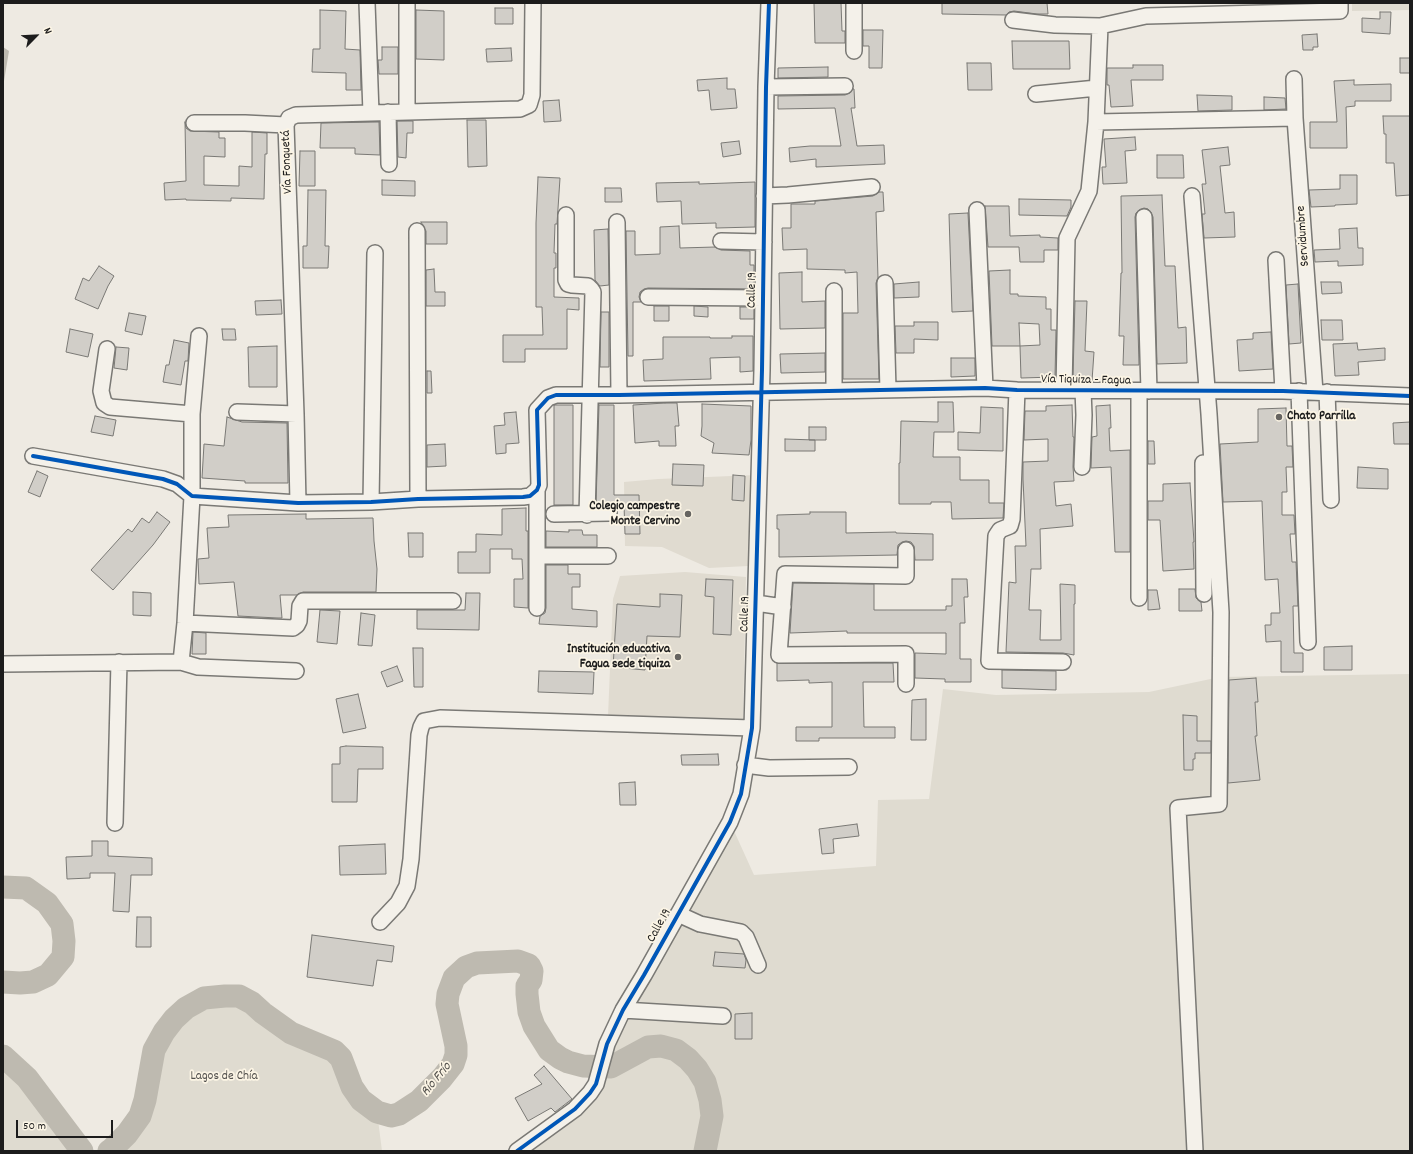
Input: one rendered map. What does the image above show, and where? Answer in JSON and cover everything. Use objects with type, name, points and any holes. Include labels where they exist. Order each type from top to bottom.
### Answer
[{"type":"street","points":[[367,3],[371,113]]},
{"type":"street","points":[[407,3],[407,111]]},
{"type":"street","name":"Vía Fonquetá","points":[[298,503],[286,125],[289,118],[296,115],[520,109],[529,105],[532,95],[533,3]]},
{"type":"street","name":"Calle 19","points":[[517,1151],[575,1109],[590,1094],[596,1084],[607,1044],[623,1010],[730,822],[741,794],[752,728],[769,3]]},
{"type":"street","points":[[854,3],[854,52]]},
{"type":"street","points":[[1013,20],[1055,25],[1100,26],[1147,10],[1314,8],[1340,11],[1340,3]]},
{"type":"street","points":[[1064,390],[1067,238],[1089,191],[1096,122],[1100,26]]},
{"type":"street","name":"Servidumbre","points":[[1294,79],[1295,118],[1331,500]]},
{"type":"street","points":[[766,87],[845,86]]},
{"type":"street","points":[[1036,94],[1097,88]]},
{"type":"street","points":[[388,112],[389,164]]},
{"type":"street","points":[[1096,122],[1295,118]]},
{"type":"street","points":[[194,123],[286,125]]},
{"type":"street","points":[[764,196],[872,187]]},
{"type":"street","points":[[1192,196],[1220,612],[1220,804],[1178,808],[1194,1151]]},
{"type":"street","points":[[976,210],[986,388]]},
{"type":"street","points":[[566,215],[566,280],[568,284],[588,286],[593,292],[589,395],[587,515]]},
{"type":"street","points":[[1139,598],[1144,391],[1144,217]]},
{"type":"street","points":[[617,222],[619,395]]},
{"type":"street","points":[[417,231],[418,499]]},
{"type":"street","points":[[721,241],[764,242]]},
{"type":"street","points":[[371,502],[375,253]]},
{"type":"street","points":[[1276,260],[1283,391]]},
{"type":"street","points":[[885,283],[888,390]]},
{"type":"street","points":[[834,291],[834,391]]},
{"type":"street","points":[[648,297],[763,298]]},
{"type":"street","points":[[181,662],[185,623],[192,496],[192,414],[199,336]]},
{"type":"street","points":[[107,349],[101,391],[104,403],[110,407],[192,414]]},
{"type":"street","name":"Vía Tiquiza - Fagua","points":[[537,608],[537,490],[540,478],[537,410],[548,398],[556,394],[619,395],[986,388],[1017,390],[1299,391],[1410,396]]},
{"type":"street","points":[[1017,390],[1012,519],[1010,526],[1000,530],[996,536],[989,661],[1063,662]]},
{"type":"street","points":[[1082,467],[1084,415],[1083,390]]},
{"type":"street","points":[[1204,594],[1205,390]]},
{"type":"street","points":[[1299,391],[1308,642]]},
{"type":"street","points":[[237,412],[296,414]]},
{"type":"street","points":[[33,456],[163,479],[177,484],[192,496],[298,503],[371,502],[418,499],[523,497],[530,496],[537,490]]},
{"type":"street","points":[[554,514],[609,514]]},
{"type":"street","points":[[906,550],[906,576],[785,574],[779,655],[906,654],[906,684]]},
{"type":"street","points":[[536,556],[608,556]]},
{"type":"street","points":[[185,623],[293,628],[299,621],[300,606],[303,601],[454,601]]},
{"type":"street","points":[[756,604],[783,607]]},
{"type":"street","points":[[115,823],[119,662]]},
{"type":"street","points":[[3,664],[181,662],[198,667],[296,671]]},
{"type":"street","points":[[380,922],[398,903],[407,886],[411,859],[420,735],[421,727],[424,721],[440,718],[752,728]]},
{"type":"street","points":[[745,765],[769,768],[849,767]]},
{"type":"street","points":[[678,914],[700,924],[741,932],[746,937],[758,965]]},
{"type":"street","points":[[623,1010],[723,1016]]},
{"type":"shaded area","points":[[3,47],[9,51],[3,87]]},
{"type":"shaded area","name":"Colegio campestre Monte Cervino","points":[[756,475],[748,566],[709,568],[662,547],[625,546],[624,482]]},
{"type":"shaded area","name":"Institución educativa Fagua sede tiquiza","points":[[685,572],[746,577],[743,719],[608,716],[613,599],[620,576]]},
{"type":"green space","points":[[1352,3],[1410,3],[1410,10],[1352,11]]},
{"type":"green space","points":[[1410,674],[1410,1151],[517,1151],[590,1093],[607,1044],[730,822],[754,875],[876,866],[878,800],[929,799],[943,689],[996,695],[1149,692],[1220,677]]},
{"type":"green space","name":"Lagos de Chía","points":[[239,996],[252,1003],[263,1013],[291,1033],[334,1051],[341,1058],[352,1087],[361,1100],[377,1112],[382,1151],[109,1151],[127,1134],[140,1116],[145,1100],[154,1050],[164,1032],[174,1019],[186,1008],[204,998]]},
{"type":"green space","points":[[3,1056],[27,1078],[82,1151],[3,1151]]},
{"type":"building","points":[[814,3],[841,3],[842,31],[845,31],[845,43],[815,43]]},
{"type":"building","points":[[942,3],[1047,3],[1048,14],[1014,11],[1009,12],[1006,15],[942,14]]},
{"type":"building","points":[[495,8],[513,8],[513,24],[495,24]]},
{"type":"building","points":[[320,10],[346,11],[345,49],[360,50],[361,90],[346,90],[346,73],[312,72],[313,49],[320,49]]},
{"type":"building","points":[[416,10],[444,11],[444,60],[416,59]]},
{"type":"building","points":[[1380,12],[1391,12],[1390,34],[1362,32],[1362,18],[1380,19]]},
{"type":"building","points":[[863,30],[883,30],[882,68],[869,68],[869,46],[863,46]]},
{"type":"building","points":[[1317,34],[1318,47],[1313,47],[1313,50],[1303,50],[1302,35]]},
{"type":"building","points":[[1012,41],[1069,41],[1070,69],[1013,69]]},
{"type":"building","points":[[382,47],[398,47],[398,74],[379,74],[378,60],[382,60]]},
{"type":"building","points":[[511,48],[512,61],[487,62],[486,49]]},
{"type":"building","points":[[1400,58],[1410,58],[1410,73],[1400,73]]},
{"type":"building","points":[[967,63],[991,63],[992,90],[968,90]]},
{"type":"building","points":[[1133,65],[1163,65],[1163,80],[1131,80],[1133,106],[1111,107],[1109,85],[1107,85],[1107,68],[1133,68]]},
{"type":"building","points":[[828,67],[828,77],[778,78],[778,68]]},
{"type":"building","points":[[727,78],[727,89],[735,89],[737,108],[711,110],[709,90],[698,91],[697,80]]},
{"type":"building","points":[[1354,80],[1354,85],[1391,84],[1391,101],[1355,101],[1355,106],[1346,107],[1347,148],[1310,148],[1310,122],[1337,122],[1334,81]]},
{"type":"building","points":[[853,89],[855,108],[851,108],[857,146],[884,145],[885,164],[816,167],[816,159],[790,162],[789,148],[841,146],[835,108],[778,109],[778,96],[845,95],[850,93]]},
{"type":"building","points":[[1197,95],[1232,96],[1232,110],[1198,111]]},
{"type":"building","points":[[1264,97],[1285,98],[1286,109],[1264,110]]},
{"type":"building","points":[[559,100],[561,121],[544,122],[543,101]]},
{"type":"building","points":[[1383,116],[1410,116],[1410,195],[1396,196],[1394,163],[1386,163],[1386,134],[1384,134]]},
{"type":"building","points":[[467,120],[486,120],[487,166],[468,167]]},
{"type":"building","points":[[397,121],[413,121],[413,133],[407,133],[406,158],[398,157]]},
{"type":"building","points":[[185,122],[186,128],[190,131],[219,132],[219,138],[225,138],[225,157],[204,156],[204,185],[239,186],[239,166],[252,167],[252,132],[267,133],[264,199],[231,198],[231,201],[186,199],[165,200],[164,183],[186,181]]},
{"type":"building","points":[[379,122],[380,155],[355,154],[355,148],[320,148],[321,123]]},
{"type":"building","points":[[1135,137],[1136,150],[1125,151],[1127,183],[1103,184],[1102,167],[1106,167],[1104,139]]},
{"type":"building","points":[[739,141],[741,154],[723,157],[721,143]]},
{"type":"building","points":[[1228,147],[1230,165],[1220,166],[1225,213],[1234,212],[1235,237],[1204,238],[1202,214],[1205,214],[1202,184],[1206,184],[1202,150]]},
{"type":"building","points":[[300,151],[315,151],[315,186],[299,186]]},
{"type":"building","points":[[1157,155],[1183,155],[1184,178],[1157,178]]},
{"type":"building","points":[[1340,175],[1357,175],[1357,204],[1311,207],[1309,190],[1340,189]]},
{"type":"building","points":[[538,177],[560,178],[557,224],[555,224],[554,253],[556,253],[556,268],[554,268],[554,297],[579,298],[579,310],[567,309],[567,349],[525,349],[525,362],[503,362],[503,335],[543,335],[542,307],[536,307],[536,223]]},
{"type":"building","points":[[382,180],[415,181],[415,196],[382,195]]},
{"type":"building","points":[[699,182],[699,184],[755,182],[755,227],[716,228],[716,223],[682,224],[681,201],[657,202],[656,183]]},
{"type":"building","points":[[605,188],[621,188],[622,202],[605,202]]},
{"type":"building","points":[[308,190],[326,190],[325,246],[329,246],[328,268],[303,268],[303,246],[307,246]]},
{"type":"building","points":[[879,192],[883,192],[884,211],[876,212],[878,278],[876,283],[879,379],[843,379],[843,313],[858,313],[857,272],[845,273],[845,270],[807,269],[807,249],[783,250],[782,228],[791,228],[791,204],[815,204],[815,201],[873,196]]},
{"type":"building","points":[[1162,195],[1165,266],[1175,266],[1178,328],[1186,327],[1187,363],[1157,364],[1153,217],[1148,209],[1144,208],[1136,213],[1135,217],[1139,365],[1123,365],[1124,336],[1119,336],[1122,273],[1121,196]]},
{"type":"building","points":[[1019,199],[1071,200],[1071,207],[1067,216],[1019,215]]},
{"type":"building","points":[[985,206],[1009,206],[1010,236],[1040,235],[1040,237],[1058,238],[1058,250],[1044,250],[1044,262],[1020,262],[1019,247],[988,247]]},
{"type":"building","points":[[968,213],[973,311],[952,312],[949,214]]},
{"type":"building","points":[[421,222],[447,222],[447,244],[426,244],[426,231]]},
{"type":"building","points":[[679,226],[680,248],[715,247],[721,250],[750,251],[750,265],[754,265],[754,289],[644,289],[640,292],[639,297],[641,302],[633,302],[633,356],[628,356],[626,231],[635,231],[635,255],[660,254],[660,227]]},
{"type":"building","points":[[1357,228],[1358,248],[1363,248],[1363,265],[1338,266],[1338,261],[1315,262],[1314,250],[1340,249],[1339,229]]},
{"type":"building","points":[[608,229],[609,285],[600,286],[595,280],[594,230]]},
{"type":"building","points":[[99,266],[114,276],[98,309],[75,299],[83,278],[89,281]]},
{"type":"building","points":[[434,269],[435,292],[445,292],[445,306],[426,306],[426,270]]},
{"type":"building","points":[[1010,270],[1010,294],[1018,294],[1018,296],[1046,297],[1046,309],[1051,309],[1051,330],[1056,330],[1055,377],[1021,378],[1020,346],[992,346],[989,271]],"holes":[[[1019,323],[1039,324],[1040,345],[1020,346]]]},
{"type":"building","points":[[802,272],[802,302],[825,301],[825,328],[780,329],[779,273]]},
{"type":"building","points":[[919,282],[919,297],[894,298],[894,284]]},
{"type":"building","points":[[1321,282],[1341,282],[1342,293],[1322,294]]},
{"type":"building","points":[[1298,284],[1301,343],[1289,344],[1286,285]]},
{"type":"building","points":[[281,300],[282,314],[256,315],[255,301]]},
{"type":"building","points":[[1075,301],[1087,301],[1085,351],[1094,352],[1092,381],[1076,380],[1076,376],[1073,376]]},
{"type":"building","points":[[654,306],[669,306],[669,321],[654,321]]},
{"type":"building","points":[[694,306],[708,307],[708,317],[694,316]]},
{"type":"building","points":[[740,307],[754,307],[754,319],[740,319]]},
{"type":"building","points":[[601,312],[609,312],[609,367],[600,367]]},
{"type":"building","points":[[129,313],[146,316],[142,335],[125,331]]},
{"type":"building","points":[[1321,320],[1342,320],[1343,340],[1322,340]]},
{"type":"building","points":[[914,322],[938,322],[938,340],[914,339],[914,353],[896,353],[895,326],[914,326]]},
{"type":"building","points":[[70,329],[93,334],[88,357],[66,352]]},
{"type":"building","points":[[222,329],[235,329],[236,340],[223,340]]},
{"type":"building","points":[[1271,332],[1273,369],[1239,371],[1237,340],[1253,339],[1253,333]]},
{"type":"building","points":[[732,336],[753,336],[753,371],[740,372],[740,357],[710,358],[711,379],[644,381],[643,360],[663,359],[663,337],[732,338]]},
{"type":"building","points":[[174,340],[189,343],[188,361],[185,361],[181,385],[163,382],[166,365],[169,365]]},
{"type":"building","points":[[1357,343],[1358,350],[1385,348],[1385,360],[1358,362],[1359,375],[1335,376],[1333,344]]},
{"type":"building","points":[[277,346],[277,387],[249,387],[248,347]]},
{"type":"building","points":[[116,347],[129,348],[127,370],[114,368]]},
{"type":"building","points":[[825,353],[825,372],[781,373],[780,354]]},
{"type":"building","points":[[951,358],[975,358],[975,376],[951,377]]},
{"type":"building","points":[[427,371],[431,371],[432,393],[427,393]]},
{"type":"building","points":[[938,402],[953,402],[954,432],[934,432],[933,457],[960,457],[960,480],[989,480],[989,503],[1004,503],[1003,518],[952,519],[951,502],[931,502],[931,504],[899,504],[901,421],[938,422]]},
{"type":"building","points":[[677,403],[679,426],[675,426],[676,446],[659,446],[659,441],[635,443],[633,405]]},
{"type":"building","points":[[702,404],[751,406],[751,440],[749,455],[712,453],[714,443],[701,436]]},
{"type":"building","points":[[554,405],[573,405],[573,505],[554,505]]},
{"type":"building","points":[[599,405],[614,405],[614,495],[639,495],[640,534],[625,534],[624,505],[596,504]]},
{"type":"building","points":[[1072,405],[1074,481],[1054,482],[1056,506],[1071,504],[1073,526],[1040,529],[1041,569],[1031,569],[1029,610],[1041,610],[1040,640],[1061,640],[1060,584],[1075,585],[1074,655],[1063,653],[1006,652],[1009,582],[1016,583],[1015,546],[1026,546],[1023,462],[1048,461],[1048,439],[1024,440],[1025,411],[1046,411],[1046,406]]},
{"type":"building","points":[[1110,405],[1110,451],[1130,450],[1130,552],[1115,552],[1111,467],[1091,468],[1092,437],[1097,436],[1096,406]]},
{"type":"building","points":[[981,407],[1003,408],[1003,451],[958,450],[958,432],[980,433]]},
{"type":"building","points":[[1286,408],[1287,446],[1292,446],[1293,467],[1286,467],[1287,492],[1282,492],[1282,515],[1294,515],[1295,534],[1290,534],[1292,562],[1296,562],[1298,606],[1293,606],[1294,653],[1303,653],[1303,672],[1281,672],[1281,641],[1266,642],[1265,625],[1271,625],[1271,613],[1280,613],[1278,579],[1265,580],[1262,501],[1223,502],[1220,444],[1258,442],[1258,409]]},
{"type":"building","points":[[516,412],[519,443],[506,444],[506,453],[496,454],[494,426],[505,425],[504,413]]},
{"type":"building","points":[[95,416],[116,420],[113,436],[91,432]]},
{"type":"building","points":[[227,417],[242,422],[287,423],[288,483],[245,483],[245,481],[202,478],[204,444],[224,446]]},
{"type":"building","points":[[1410,422],[1410,444],[1394,444],[1393,423]]},
{"type":"building","points":[[809,427],[826,427],[826,440],[809,440]]},
{"type":"building","points":[[785,439],[815,440],[815,451],[785,451]]},
{"type":"building","points":[[1148,441],[1154,441],[1155,464],[1148,464]]},
{"type":"building","points":[[445,444],[446,466],[427,467],[427,445]]},
{"type":"building","points":[[673,464],[704,465],[703,486],[672,485]]},
{"type":"building","points":[[1358,467],[1388,469],[1388,489],[1357,488]]},
{"type":"building","points":[[37,471],[48,476],[40,497],[28,492]]},
{"type":"building","points":[[733,475],[745,476],[744,501],[732,500]]},
{"type":"building","points":[[1190,483],[1194,542],[1194,569],[1163,571],[1160,520],[1148,520],[1148,501],[1163,501],[1163,484]]},
{"type":"building","points":[[526,508],[526,531],[528,531],[528,608],[514,607],[514,579],[523,579],[522,559],[512,559],[512,549],[490,549],[490,573],[458,573],[458,552],[476,552],[476,534],[502,535],[502,509]]},
{"type":"building","points":[[157,512],[170,522],[153,545],[113,590],[91,570],[128,529],[132,532],[142,518],[149,523]]},
{"type":"building","points":[[810,512],[846,512],[846,533],[896,532],[933,534],[933,560],[915,560],[914,546],[911,542],[906,541],[898,545],[897,555],[779,557],[779,529],[777,529],[777,515],[810,514]]},
{"type":"building","points":[[306,514],[306,519],[373,518],[377,569],[376,592],[303,592],[297,595],[280,595],[282,618],[278,618],[238,616],[234,582],[199,584],[198,559],[209,558],[207,528],[229,527],[228,515]]},
{"type":"building","points":[[569,530],[582,530],[583,535],[597,535],[597,547],[546,547],[546,531],[569,532]]},
{"type":"building","points":[[408,533],[423,533],[423,557],[409,557]]},
{"type":"building","points":[[546,565],[568,565],[568,574],[580,574],[580,587],[572,587],[572,609],[597,611],[597,627],[539,624],[540,616],[545,613],[546,608]]},
{"type":"building","points":[[706,579],[733,580],[731,635],[713,634],[714,597],[705,596]]},
{"type":"building","points":[[952,579],[967,579],[968,597],[964,597],[965,623],[960,623],[960,659],[971,659],[971,682],[945,682],[945,679],[915,678],[915,653],[946,654],[946,633],[847,633],[847,631],[790,633],[793,583],[874,584],[874,610],[946,610],[946,606],[952,606]]},
{"type":"building","points":[[1179,589],[1195,589],[1196,598],[1201,602],[1202,611],[1179,611]]},
{"type":"building","points":[[1148,590],[1157,590],[1160,609],[1148,610]]},
{"type":"building","points":[[133,592],[151,593],[151,616],[133,615]]},
{"type":"building","points":[[466,593],[480,593],[479,630],[417,629],[417,610],[465,610]]},
{"type":"building","points":[[660,594],[682,595],[680,637],[647,636],[645,670],[613,667],[617,604],[660,607]]},
{"type":"building","points":[[320,610],[340,611],[337,644],[317,642]]},
{"type":"building","points":[[361,613],[375,615],[372,646],[358,645]]},
{"type":"building","points":[[193,632],[206,633],[206,654],[192,654]]},
{"type":"building","points":[[1352,646],[1352,670],[1324,670],[1324,647]]},
{"type":"building","points":[[413,648],[423,648],[423,687],[414,687]]},
{"type":"building","points":[[777,663],[893,663],[894,682],[863,682],[864,727],[895,727],[895,738],[819,738],[819,741],[796,741],[796,727],[832,727],[832,682],[809,683],[809,680],[777,681]]},
{"type":"building","points":[[397,666],[403,681],[387,687],[381,672]]},
{"type":"building","points":[[1002,670],[1056,671],[1056,690],[1002,688]]},
{"type":"building","points":[[539,671],[594,672],[593,694],[538,692]]},
{"type":"building","points":[[1256,678],[1258,702],[1255,702],[1257,736],[1255,736],[1260,780],[1228,783],[1229,680]]},
{"type":"building","points":[[358,694],[366,728],[343,733],[336,699]]},
{"type":"building","points":[[926,699],[926,740],[911,740],[912,700]]},
{"type":"building","points":[[1183,715],[1197,716],[1197,741],[1211,741],[1211,753],[1195,753],[1195,759],[1193,759],[1193,770],[1184,770]]},
{"type":"building","points":[[340,747],[383,747],[383,769],[358,769],[357,802],[332,802],[332,764],[340,764]]},
{"type":"building","points":[[718,754],[719,765],[682,765],[681,755]]},
{"type":"building","points":[[635,782],[636,805],[620,805],[619,783]]},
{"type":"building","points":[[857,824],[859,836],[833,839],[834,853],[822,854],[819,829]]},
{"type":"building","points":[[92,841],[108,841],[108,856],[152,858],[152,875],[131,875],[129,912],[113,911],[115,873],[90,873],[90,878],[67,879],[66,857],[92,856]]},
{"type":"building","points":[[385,844],[386,874],[340,875],[339,846]]},
{"type":"building","points":[[137,917],[151,917],[151,947],[136,947]]},
{"type":"building","points":[[312,935],[394,946],[392,962],[377,960],[373,986],[307,977]]},
{"type":"building","points":[[715,952],[744,954],[746,960],[745,968],[713,966]]},
{"type":"building","points":[[752,1013],[752,1039],[735,1039],[735,1014]]},
{"type":"building","points":[[544,1066],[572,1099],[555,1112],[551,1108],[528,1121],[515,1098],[542,1084],[534,1075]]},
{"type":"waterway","name":"Río Frío","points":[[3,887],[26,888],[47,903],[62,924],[64,941],[63,957],[48,975],[33,982],[3,982]]},
{"type":"waterway","name":"Río Frío","points":[[109,1151],[127,1134],[140,1116],[145,1100],[154,1050],[164,1032],[174,1019],[186,1008],[204,998],[239,996],[252,1003],[263,1013],[291,1033],[334,1051],[341,1058],[352,1087],[361,1100],[377,1112],[391,1116],[399,1114],[419,1101],[442,1078],[453,1064],[456,1055],[456,1046],[447,1004],[448,994],[454,978],[466,967],[477,963],[518,961],[529,965],[532,971],[531,980],[527,986],[527,994],[529,1012],[534,1026],[549,1050],[560,1058],[583,1066],[611,1067],[648,1047],[661,1046],[676,1050],[688,1059],[697,1069],[705,1082],[710,1100],[712,1116],[705,1151]]},
{"type":"waterway","name":"Río Frío","points":[[3,1056],[27,1078],[82,1151]]},
{"type":"cycle path","points":[[517,1151],[575,1109],[596,1084],[607,1044],[623,1010],[730,822],[741,794],[752,728],[762,370],[766,87],[769,3]]},
{"type":"cycle path","points":[[33,456],[163,479],[177,484],[192,496],[298,503],[523,497],[530,496],[537,490],[539,485],[537,410],[548,398],[556,395],[985,388],[1017,390],[1283,391],[1410,396]]},
{"type":"place","name":"Chato Parrilla","points":[[1279,417]]},
{"type":"place","name":"Colegio campestre Monte Cervino","points":[[688,514]]},
{"type":"place","name":"Institución educativa Fagua sede tiquiza","points":[[678,657]]}]
